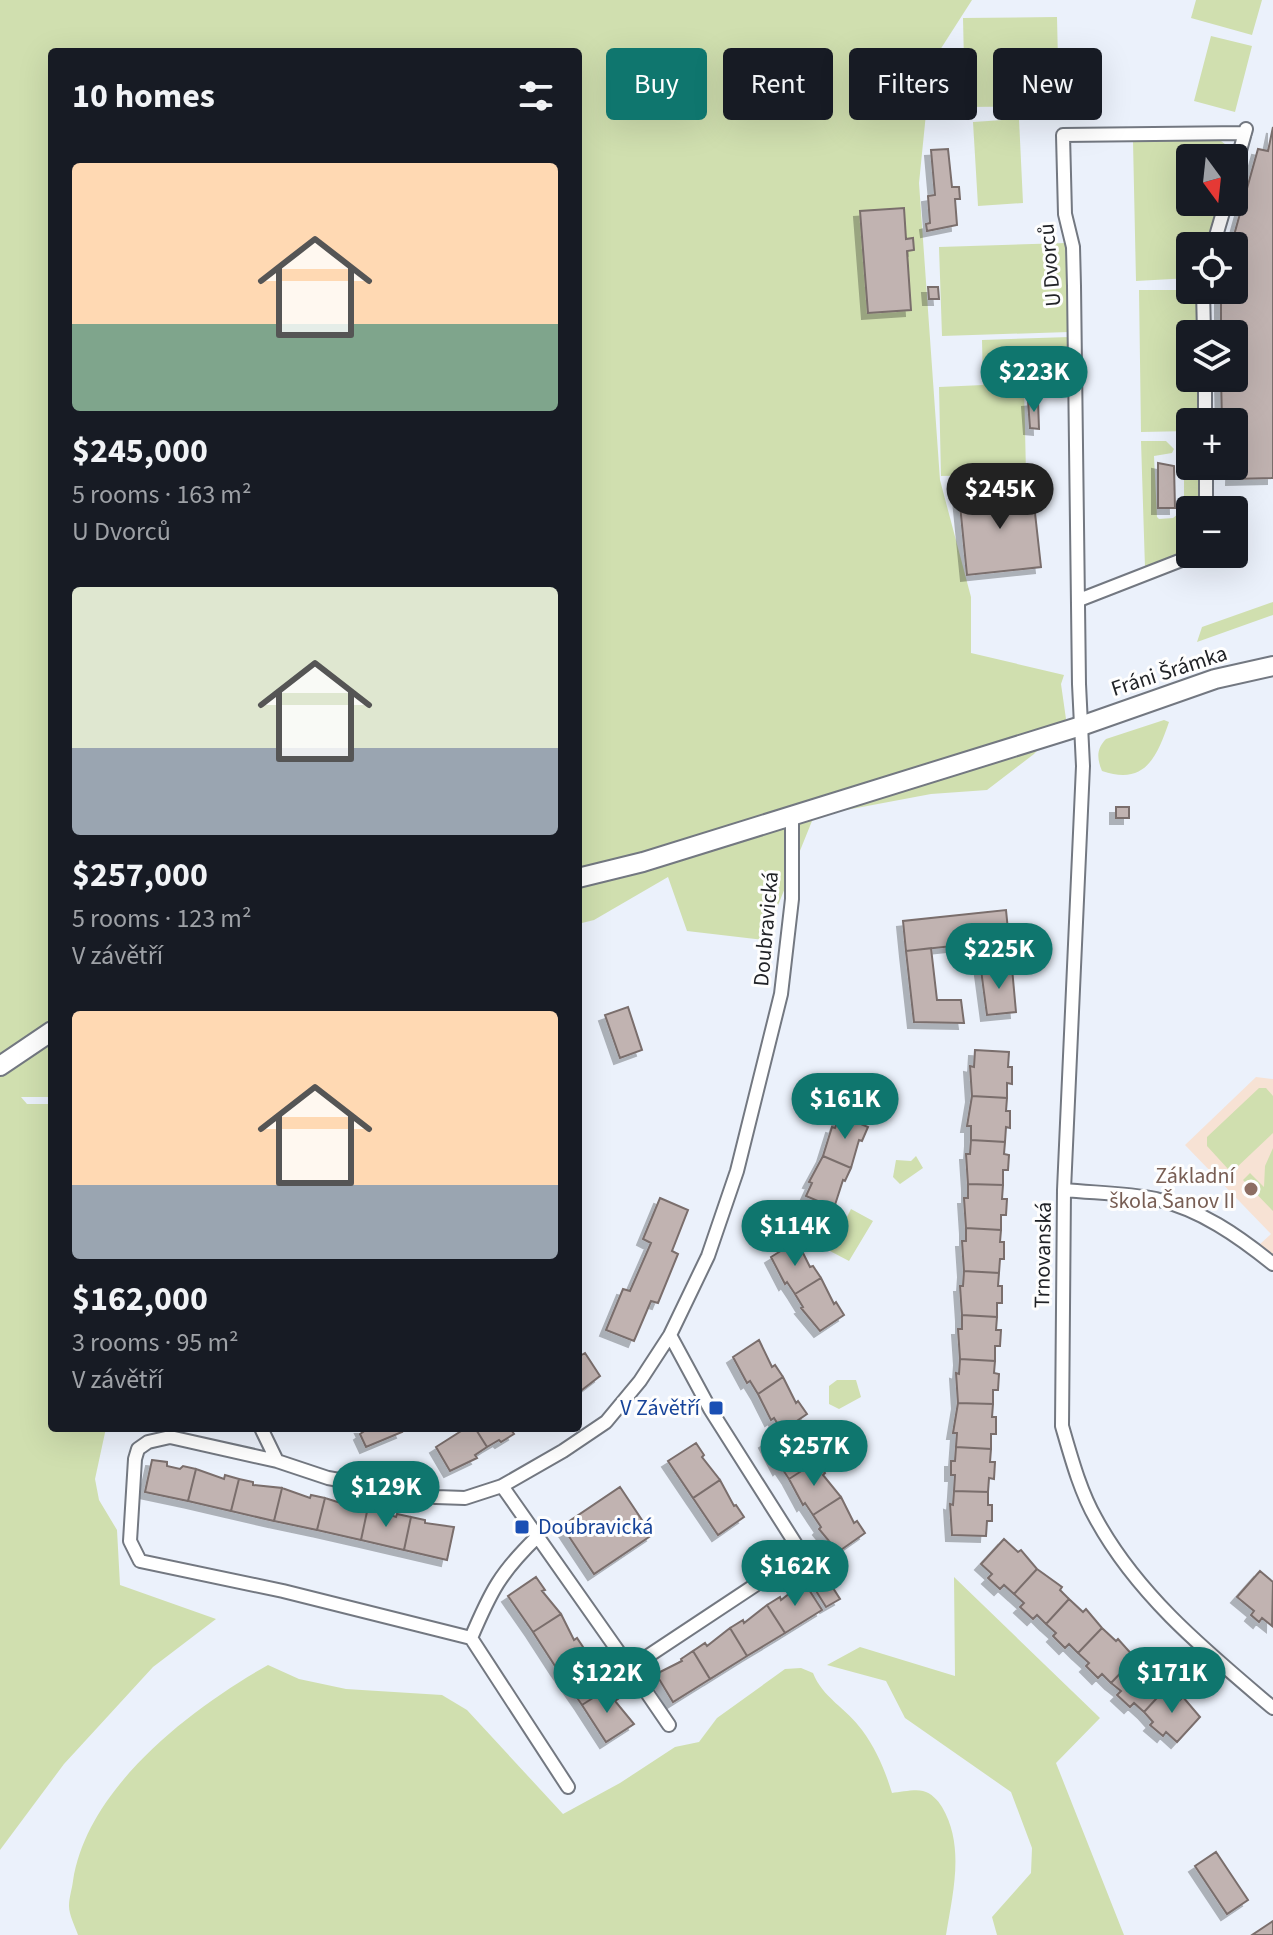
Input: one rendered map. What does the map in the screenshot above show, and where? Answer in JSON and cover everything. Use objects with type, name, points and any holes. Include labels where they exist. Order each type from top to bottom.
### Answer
[{"type":"street","name":"U Dvorců","points":[[1081,726],[1073,247],[1065,214],[1063,135],[1246,130],[1242,144]]},
{"type":"street","points":[[1079,600],[1176,562]]},
{"type":"street","name":"Fráni Šrámka","points":[[582,877],[643,862],[1081,726],[1215,679],[1273,666]]},
{"type":"street","name":"Trnovanská","points":[[1081,726],[1081,821],[1064,1190],[1062,1426],[1094,1516],[1112,1546],[1149,1595],[1176,1623],[1273,1708]]},
{"type":"street","name":"Doubravická","points":[[170,1432],[328,1478],[436,1497],[465,1498],[502,1486],[606,1422],[640,1381],[670,1335],[708,1256],[737,1171],[781,994],[792,899],[792,815]]},
{"type":"street","points":[[0,1066],[48,1034]]},
{"type":"street","points":[[1064,1190],[1153,1198],[1179,1206],[1205,1216],[1243,1239],[1273,1264]]},
{"type":"street","points":[[630,1668],[802,1554],[710,1409],[670,1335]]},
{"type":"street","points":[[170,1432],[138,1449],[130,1541],[140,1561],[283,1591],[471,1638],[568,1787]]},
{"type":"street","points":[[263,1432],[277,1461]]},
{"type":"street","points":[[502,1486],[669,1725]]},
{"type":"street","points":[[471,1638],[493,1587],[510,1563],[537,1537]]},
{"type":"shaded area","name":"Základní škola Šanov II","points":[[1256,1077],[1273,1079],[1273,1257],[1259,1245],[1271,1234],[1185,1145]]},
{"type":"green space","points":[[0,0],[972,0],[941,48],[849,48],[849,120],[925,120],[919,183],[940,480],[971,597],[971,653],[1064,675],[1061,684],[1066,719],[1034,754],[987,790],[931,794],[814,816],[764,940],[687,931],[668,877],[594,920],[582,923],[582,48],[48,48],[48,1097],[21,1097],[27,1104],[48,1104],[48,1432],[105,1432],[95,1479],[99,1500],[117,1530],[120,1585],[216,1619],[153,1667],[64,1764],[0,1850]]},
{"type":"green space","points":[[1196,0],[1262,0],[1252,35],[1191,18]]},
{"type":"green space","points":[[1057,17],[1058,48],[993,48],[993,107],[977,107],[977,48],[964,48],[963,18]]},
{"type":"green space","points":[[1211,36],[1252,46],[1235,112],[1194,101]]},
{"type":"green space","points":[[1019,120],[1023,203],[978,206],[973,122]]},
{"type":"green space","points":[[1133,141],[1221,141],[1225,144],[1176,144],[1176,216],[1216,216],[1211,232],[1176,232],[1176,279],[1136,281]]},
{"type":"green space","points":[[1066,243],[1069,332],[942,336],[939,247]]},
{"type":"green space","points":[[1139,290],[1176,290],[1176,304],[1198,304],[1199,320],[1176,320],[1176,392],[1200,392],[1200,408],[1176,408],[1176,431],[1141,432]]},
{"type":"green space","points":[[1069,337],[1070,382],[1024,384],[1026,474],[941,476],[939,387],[983,385],[982,340]]},
{"type":"green space","points":[[1141,441],[1166,441],[1174,449],[1172,453],[1154,456],[1157,517],[1176,516],[1176,554],[1145,568]]},
{"type":"green space","points":[[1184,480],[1201,480],[1202,496],[1184,496]]},
{"type":"green space","points":[[1273,602],[1273,615],[1197,642],[1202,627]]},
{"type":"green space","points":[[1164,720],[1169,722],[1160,746],[1148,765],[1129,774],[1102,771],[1098,754],[1106,739]]},
{"type":"green space","points":[[1259,1088],[1266,1088],[1273,1096],[1273,1133],[1235,1169],[1228,1169],[1207,1146],[1207,1137]]},
{"type":"green space","points":[[1273,1148],[1273,1211],[1243,1180],[1250,1173],[1264,1187],[1265,1166]]},
{"type":"green space","points":[[916,1156],[923,1168],[900,1184],[893,1177],[896,1160],[911,1161]]},
{"type":"green space","points":[[851,1209],[873,1221],[849,1261],[830,1251]]},
{"type":"green space","points":[[837,1380],[856,1380],[861,1397],[839,1409],[829,1404],[829,1386]]},
{"type":"green space","points":[[954,1577],[1100,1718],[1056,1763],[1124,1935],[997,1935],[992,1917],[1031,1873],[1032,1848],[1011,1792],[905,1718],[886,1681],[827,1665],[860,1647],[955,1676]]},
{"type":"green space","points":[[268,1665],[299,1679],[346,1689],[442,1695],[467,1710],[563,1814],[620,1783],[675,1747],[699,1742],[717,1718],[785,1669],[801,1668],[813,1673],[822,1689],[862,1730],[880,1760],[892,1793],[923,1791],[934,1797],[942,1807],[949,1822],[955,1853],[954,1886],[946,1935],[78,1935],[70,1913],[70,1897],[82,1847],[98,1814],[120,1783],[176,1728]]},
{"type":"building","points":[[1273,127],[1273,478],[1248,479],[1248,408],[1222,408],[1221,392],[1248,392],[1248,320],[1221,320],[1221,304],[1248,304],[1248,232],[1235,232],[1239,216],[1248,216],[1248,185],[1258,149],[1268,151]]},
{"type":"building","points":[[948,149],[952,187],[959,187],[960,199],[955,199],[957,225],[927,231],[926,224],[930,223],[928,196],[935,195],[931,150]]},
{"type":"building","points":[[904,208],[906,239],[913,238],[914,250],[907,251],[911,310],[868,313],[860,211]]},
{"type":"building","points":[[928,287],[938,287],[939,299],[929,299]]},
{"type":"building","points":[[1038,400],[1039,429],[1030,428],[1028,401]]},
{"type":"building","points":[[1158,463],[1174,466],[1175,508],[1158,508]]},
{"type":"building","points":[[1032,486],[1041,567],[967,575],[959,495]]},
{"type":"building","points":[[1116,807],[1129,807],[1129,818],[1116,818]]},
{"type":"building","points":[[1006,910],[1009,940],[906,951],[903,921]]},
{"type":"building","points":[[1009,940],[1012,968],[981,970],[979,943]]},
{"type":"building","points":[[931,948],[937,1000],[961,1000],[964,1023],[914,1022],[906,951]]},
{"type":"building","points":[[1012,968],[1016,1012],[987,1015],[981,970]]},
{"type":"building","points":[[628,1007],[642,1050],[620,1058],[605,1015]]},
{"type":"building","points":[[975,1050],[1009,1052],[1012,1084],[1007,1083],[1007,1098],[972,1096],[970,1066],[974,1067]]},
{"type":"building","points":[[972,1096],[1007,1098],[1010,1128],[1006,1127],[1005,1142],[971,1140],[971,1126],[967,1126]]},
{"type":"building","points":[[840,1115],[868,1127],[862,1141],[859,1140],[851,1168],[823,1156],[832,1127],[835,1128]]},
{"type":"building","points":[[971,1140],[1005,1142],[1004,1154],[1009,1155],[1008,1170],[1003,1170],[1003,1185],[968,1184],[966,1154],[970,1154]]},
{"type":"building","points":[[823,1156],[851,1168],[843,1180],[834,1208],[806,1196],[812,1183],[809,1182]]},
{"type":"building","points":[[968,1184],[1003,1185],[1002,1199],[1007,1199],[1006,1215],[1001,1215],[1001,1230],[966,1228],[964,1198],[968,1198]]},
{"type":"building","points":[[660,1198],[688,1210],[672,1251],[678,1254],[658,1303],[651,1301],[634,1341],[606,1330],[623,1289],[630,1291],[651,1243],[643,1239]]},
{"type":"building","points":[[966,1228],[1001,1230],[1004,1259],[1000,1259],[999,1273],[964,1271],[962,1241],[966,1241]]},
{"type":"building","points":[[797,1241],[810,1267],[813,1266],[821,1278],[795,1294],[787,1282],[785,1284],[771,1257]]},
{"type":"building","points":[[964,1271],[999,1273],[1002,1303],[997,1303],[997,1317],[962,1315],[960,1286],[963,1286]]},
{"type":"building","points":[[821,1278],[834,1304],[836,1302],[844,1315],[820,1331],[801,1308],[795,1294]]},
{"type":"building","points":[[962,1315],[997,1317],[996,1330],[1001,1330],[1000,1346],[995,1346],[995,1361],[960,1359],[958,1329],[962,1329]]},
{"type":"building","points":[[759,1340],[772,1367],[775,1365],[783,1377],[758,1394],[750,1381],[747,1383],[733,1357]]},
{"type":"building","points":[[585,1353],[600,1376],[582,1390],[582,1355]]},
{"type":"building","points":[[960,1359],[995,1361],[994,1373],[999,1374],[998,1390],[993,1390],[993,1404],[958,1403],[956,1373],[959,1374]]},
{"type":"building","points":[[783,1377],[796,1403],[798,1401],[807,1414],[782,1431],[774,1418],[771,1420],[758,1394]]},
{"type":"building","points":[[958,1403],[993,1404],[996,1434],[991,1434],[991,1449],[956,1447],[957,1433],[953,1433]]},
{"type":"building","points":[[793,1424],[799,1438],[817,1461],[789,1479],[781,1467],[779,1469],[765,1442]]},
{"type":"building","points":[[363,1432],[402,1432],[366,1447],[360,1434]]},
{"type":"building","points":[[460,1432],[478,1432],[487,1447],[475,1455],[477,1458],[450,1471],[436,1447]]},
{"type":"building","points":[[478,1432],[514,1434],[501,1442],[499,1440],[487,1447]]},
{"type":"building","points":[[696,1443],[704,1455],[702,1457],[720,1480],[693,1498],[668,1461]]},
{"type":"building","points":[[956,1447],[991,1449],[990,1462],[995,1462],[994,1479],[989,1478],[988,1492],[954,1491],[955,1475],[951,1475],[951,1461],[955,1461]]},
{"type":"building","points":[[152,1460],[167,1462],[167,1466],[180,1469],[183,1466],[196,1469],[188,1501],[145,1492]]},
{"type":"building","points":[[817,1461],[825,1473],[823,1475],[841,1497],[813,1515],[805,1503],[803,1505],[789,1479]]},
{"type":"building","points":[[196,1469],[224,1479],[225,1475],[239,1479],[231,1511],[188,1501]]},
{"type":"building","points":[[239,1479],[253,1482],[253,1485],[282,1488],[274,1521],[231,1511]]},
{"type":"building","points":[[720,1480],[734,1506],[744,1517],[718,1535],[693,1498]]},
{"type":"building","points":[[620,1487],[652,1535],[594,1574],[562,1526]]},
{"type":"building","points":[[282,1488],[310,1498],[311,1495],[325,1498],[317,1530],[274,1521]]},
{"type":"building","points":[[954,1491],[988,1492],[992,1521],[987,1521],[986,1536],[952,1535],[950,1504],[953,1505]]},
{"type":"building","points":[[841,1497],[854,1523],[857,1521],[865,1533],[838,1552],[819,1529],[821,1527],[813,1515]]},
{"type":"building","points":[[325,1498],[353,1507],[353,1504],[368,1507],[361,1540],[317,1530]]},
{"type":"building","points":[[368,1507],[396,1517],[397,1514],[411,1517],[404,1550],[361,1540]]},
{"type":"building","points":[[411,1517],[425,1520],[425,1523],[454,1527],[447,1560],[404,1550]]},
{"type":"building","points":[[1004,1539],[1018,1552],[1021,1550],[1037,1569],[1014,1594],[1004,1585],[1000,1589],[988,1578],[992,1574],[981,1564]]},
{"type":"building","points":[[1037,1569],[1062,1587],[1060,1590],[1069,1599],[1046,1624],[1037,1615],[1033,1619],[1020,1607],[1024,1603],[1014,1594]]},
{"type":"building","points":[[1260,1571],[1273,1582],[1272,1626],[1262,1618],[1259,1622],[1251,1615],[1254,1611],[1237,1597]]},
{"type":"building","points":[[536,1577],[545,1590],[542,1591],[561,1614],[533,1632],[508,1596]]},
{"type":"building","points":[[826,1577],[840,1599],[826,1607],[813,1586]]},
{"type":"building","points":[[804,1582],[822,1610],[785,1633],[767,1605],[780,1597],[781,1600]]},
{"type":"building","points":[[1069,1599],[1083,1612],[1086,1609],[1102,1628],[1078,1653],[1069,1644],[1065,1648],[1046,1624]]},
{"type":"building","points":[[767,1605],[785,1633],[747,1656],[730,1628],[743,1620],[744,1623]]},
{"type":"building","points":[[561,1614],[574,1640],[577,1638],[585,1650],[557,1669],[533,1632]]},
{"type":"building","points":[[730,1628],[747,1656],[710,1679],[693,1651],[705,1643],[707,1646]]},
{"type":"building","points":[[1102,1628],[1116,1641],[1118,1639],[1135,1658],[1111,1683],[1102,1674],[1098,1678],[1078,1653]]},
{"type":"building","points":[[585,1650],[593,1662],[591,1664],[610,1687],[582,1705],[557,1669]]},
{"type":"building","points":[[693,1651],[710,1679],[673,1702],[656,1674],[682,1661]]},
{"type":"building","points":[[1135,1658],[1148,1670],[1150,1668],[1167,1687],[1144,1712],[1134,1703],[1130,1707],[1117,1695],[1121,1691],[1111,1683]]},
{"type":"building","points":[[610,1687],[618,1699],[615,1701],[634,1724],[606,1742],[582,1705]]},
{"type":"building","points":[[1167,1687],[1180,1700],[1183,1697],[1200,1717],[1177,1742],[1166,1732],[1163,1736],[1150,1725],[1153,1722],[1144,1712]]},
{"type":"building","points":[[1216,1852],[1248,1900],[1227,1914],[1195,1866]]},
{"type":"building","points":[[1273,1921],[1273,1935],[1252,1935]]},
{"type":"place","name":"Základní škola Šanov II","points":[[1251,1189]]},
{"type":"place","name":"V Závětří","points":[[716,1408]]},
{"type":"place","name":"Doubravická","points":[[522,1527]]}]
